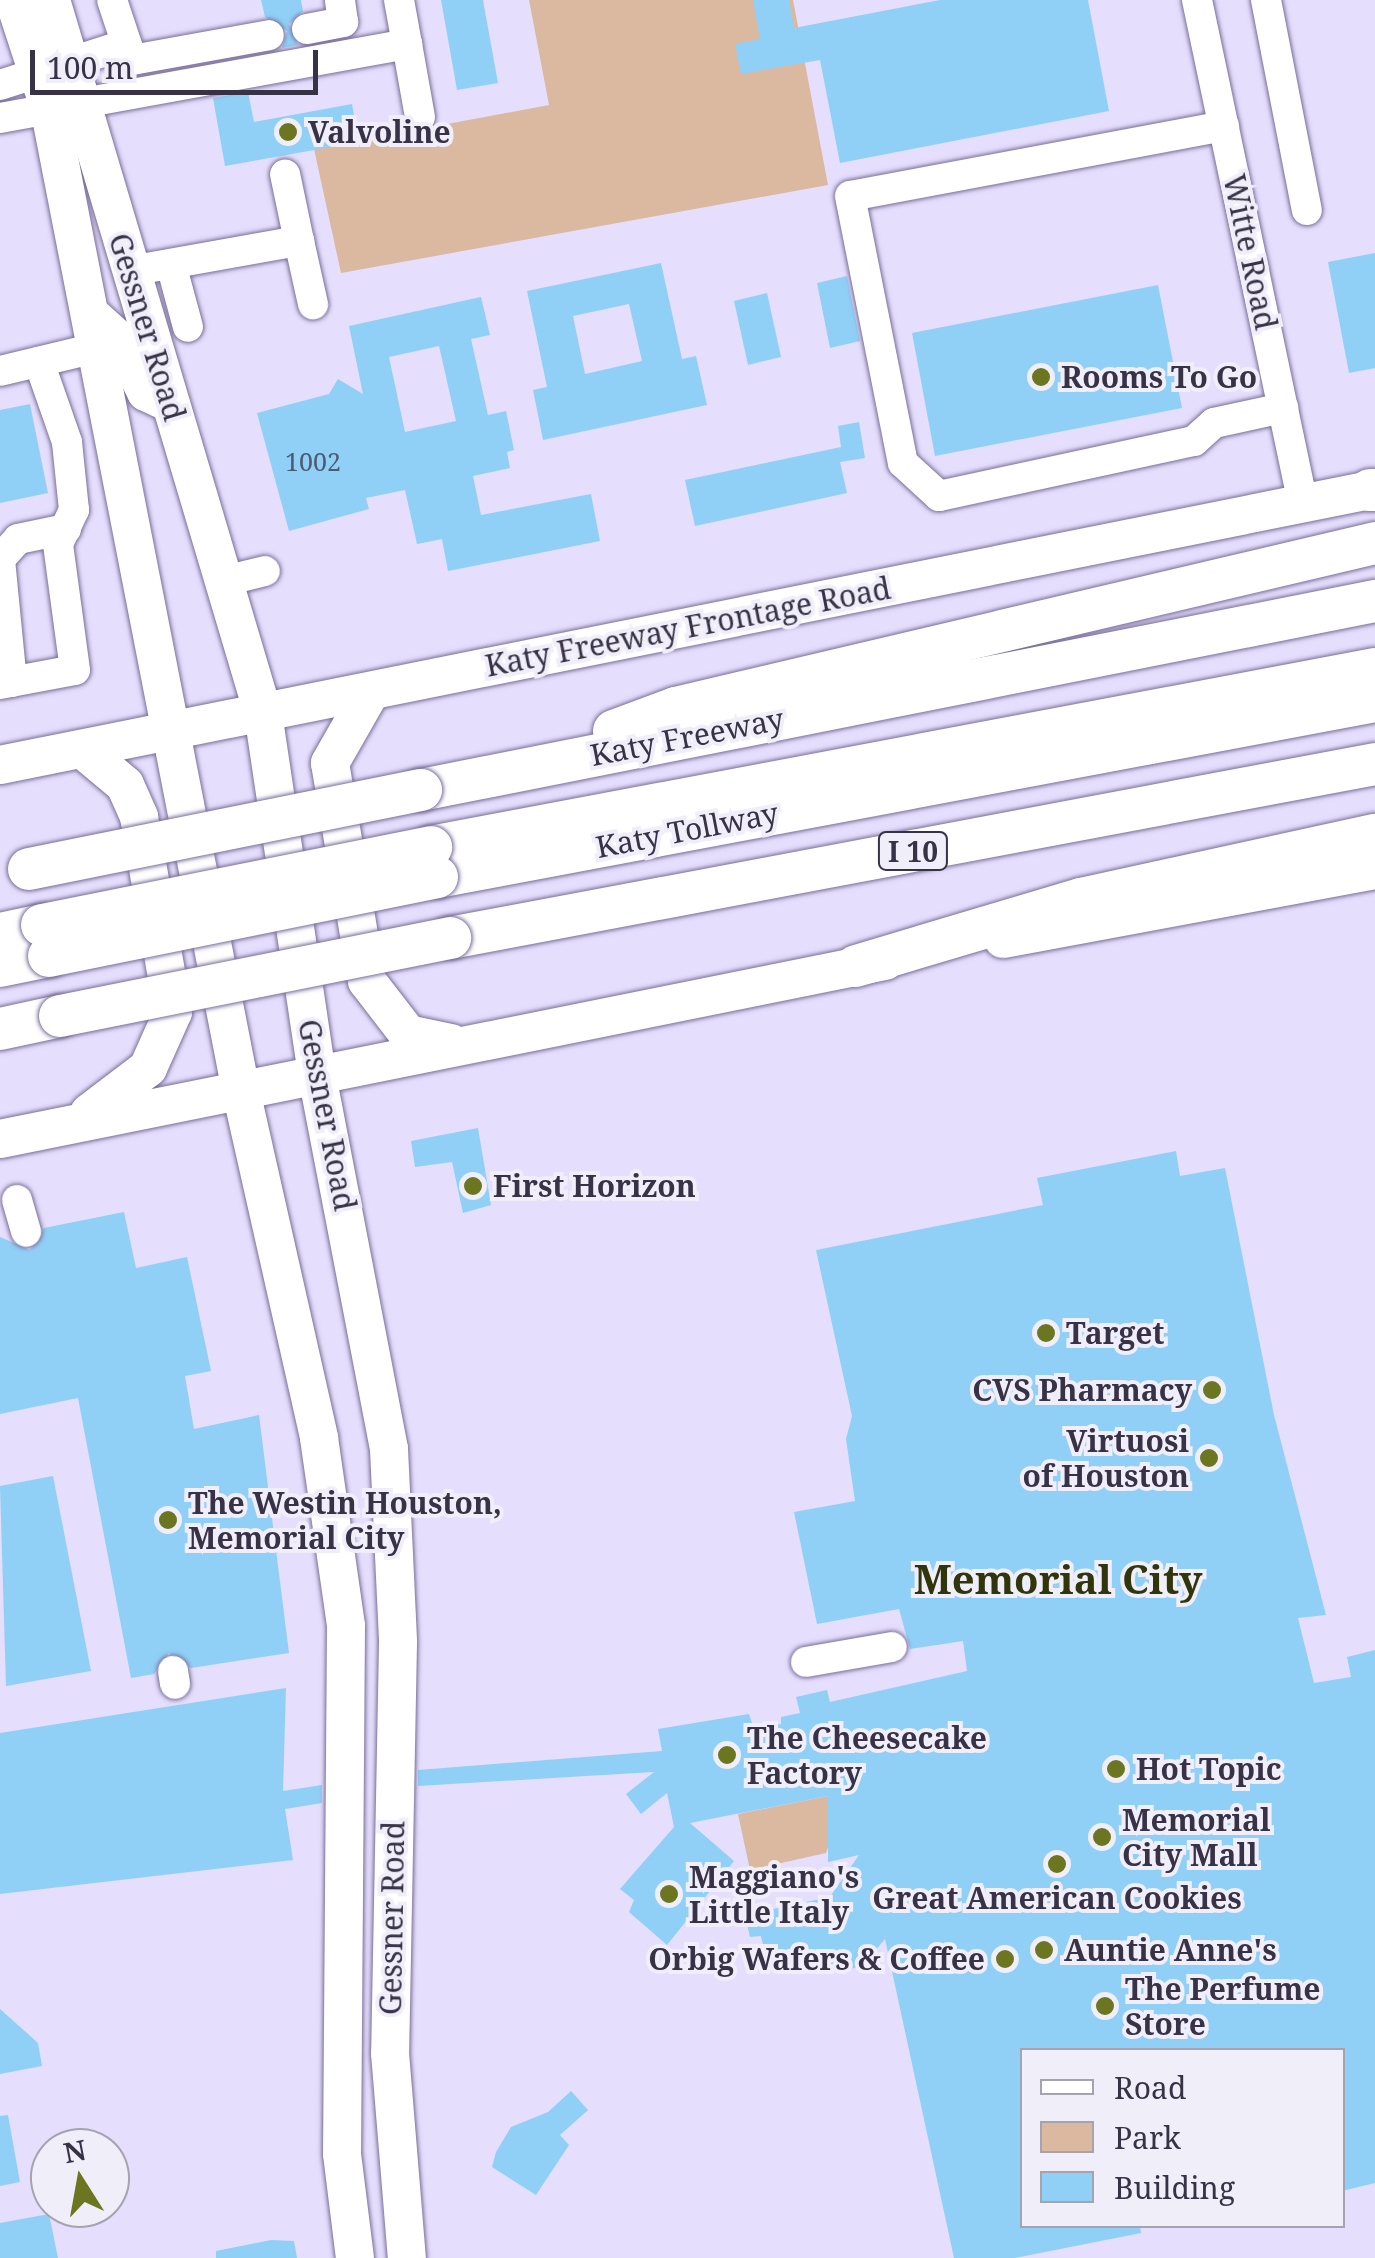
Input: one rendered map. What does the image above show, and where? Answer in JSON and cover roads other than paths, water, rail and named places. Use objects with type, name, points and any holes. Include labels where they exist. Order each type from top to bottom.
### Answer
[{"type":"highway","points":[[499,774],[676,708],[1375,544]]},
{"type":"highway","name":"Katy Freeway","points":[[14,872],[1375,601]]},
{"type":"highway","name":"Katy Tollway","points":[[0,966],[45,941],[1375,670]]},
{"type":"highway","name":"Katy Tollway","points":[[434,862],[1375,701]]},
{"type":"highway","name":"I 10","points":[[0,1030],[450,938],[1375,764]]},
{"type":"highway","points":[[856,966],[1081,899],[1375,835]]},
{"type":"highway","name":"Katy Tollway","points":[[0,934],[45,941]]},
{"type":"main road","name":"Gessner Road","points":[[14,0],[60,85],[130,272],[263,712],[317,1075],[393,1501],[390,2045],[407,2258]]},
{"type":"main road","name":"Gessner Road","points":[[51,0],[93,331],[241,1091],[319,1438],[346,1626],[342,2154],[355,2258]]},
{"type":"main road","points":[[93,331],[121,342],[146,392],[170,403]]},
{"type":"main road","name":"Katy Freeway Frontage Road","points":[[0,765],[1373,490]]},
{"type":"main road","points":[[371,690],[330,763],[367,982],[408,1034],[462,1046]]},
{"type":"main road","points":[[60,1128],[107,1103],[148,1068],[173,1012],[140,817],[125,785],[82,749]]},
{"type":"main road","points":[[0,1140],[856,966],[1375,870]]},
{"type":"street","points":[[112,0],[141,92]]},
{"type":"street","points":[[399,0],[420,117]]},
{"type":"street","name":"Witte Road","points":[[1197,0],[1303,504]]},
{"type":"street","points":[[1266,0],[1307,210]]},
{"type":"street","points":[[307,29],[342,11],[340,55]]},
{"type":"street","points":[[0,118],[129,52],[269,35]]},
{"type":"street","points":[[0,86],[60,85],[141,92],[406,44]]},
{"type":"street","points":[[1224,126],[850,196],[903,463],[939,496],[1194,441],[1214,423],[1283,408]]},
{"type":"street","points":[[285,174],[313,304]]},
{"type":"street","points":[[130,272],[298,241]]},
{"type":"street","points":[[171,264],[188,327]]},
{"type":"street","points":[[0,371],[38,362],[93,331]]},
{"type":"street","points":[[38,362],[67,442],[74,510],[66,529],[58,544],[75,670],[6,683],[0,560],[18,539],[66,529]]},
{"type":"street","points":[[224,582],[265,571]]},
{"type":"street","points":[[17,1200],[26,1232]]},
{"type":"street","points":[[806,1662],[892,1647]]},
{"type":"place","name":"Valvoline","points":[[288,132]]},
{"type":"place","name":"Rooms To Go","points":[[1041,377]]},
{"type":"place","name":"First Horizon","points":[[473,1186]]},
{"type":"place","name":"Target","points":[[1046,1333]]},
{"type":"place","name":"CVS Pharmacy","points":[[1212,1390]]},
{"type":"place","name":"Virtuosi of Houston","points":[[1209,1458]]},
{"type":"place","name":"The Westin Houston, Memorial City","points":[[168,1520]]},
{"type":"place","name":"The Cheesecake Factory","points":[[727,1755]]},
{"type":"place","name":"Hot Topic","points":[[1116,1769]]},
{"type":"place","name":"Memorial City Mall","points":[[1102,1837]]},
{"type":"place","name":"Great American Cookies","points":[[1057,1864]]},
{"type":"place","name":"Maggiano's Little Italy","points":[[669,1894]]},
{"type":"place","name":"Auntie Anne's","points":[[1044,1950]]},
{"type":"place","name":"Orbig Wafers & Coffee","points":[[1005,1959]]},
{"type":"place","name":"The Perfume Store","points":[[1105,2006]]},
{"type":"district","name":"Memorial City","points":[[1058,1579]]}]
